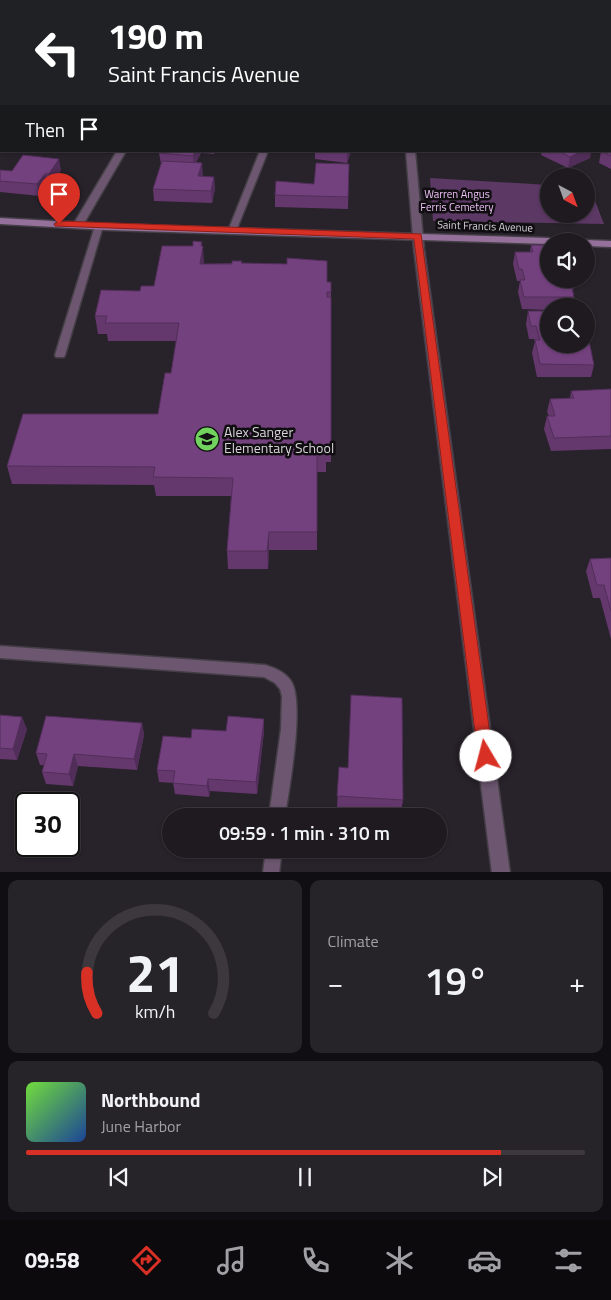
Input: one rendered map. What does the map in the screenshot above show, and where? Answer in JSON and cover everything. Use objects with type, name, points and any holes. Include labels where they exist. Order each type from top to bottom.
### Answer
[{"type":"street","points":[[78,225],[121,152]]},
{"type":"street","points":[[410,152],[418,236],[501,872]]},
{"type":"street","name":"Saint Francis Avenue","points":[[0,221],[540,242]]},
{"type":"street","points":[[595,243],[611,244]]},
{"type":"lane","points":[[232,231],[264,152]]},
{"type":"lane","points":[[60,354],[98,226]]},
{"type":"lane","points":[[0,652],[265,671],[281,678],[287,688],[290,710],[278,808]]},
{"type":"lane","points":[[271,872],[273,858]]},
{"type":"green space","name":"Warren Angus Ferris Cemetery","points":[[430,178],[540,184],[540,223],[433,221]]},
{"type":"green space","name":"Warren Angus Ferris Cemetery","points":[[595,201],[604,224],[547,223],[595,223]]},
{"type":"building","points":[[160,152],[195,152],[193,156]]},
{"type":"building","points":[[561,152],[579,152],[570,157]]},
{"type":"building","points":[[23,155],[59,159],[49,174],[45,174],[37,184],[0,181],[0,170],[12,171]]},
{"type":"building","points":[[162,161],[202,163],[198,176],[214,177],[211,191],[153,189]]},
{"type":"building","points":[[316,163],[349,164],[348,197],[275,195],[276,181],[314,184]]},
{"type":"building","points":[[193,241],[202,242],[200,264],[232,264],[232,261],[242,261],[241,263],[287,264],[287,258],[327,261],[327,282],[331,282],[331,292],[327,292],[327,297],[331,297],[331,444],[327,444],[326,453],[317,453],[317,532],[269,532],[267,551],[227,551],[233,478],[153,477],[155,467],[7,466],[23,414],[158,414],[165,373],[171,373],[179,323],[105,323],[107,316],[95,316],[101,290],[140,291],[141,286],[154,286],[162,246],[193,246]]},
{"type":"building","points":[[531,245],[540,245],[540,288],[572,288],[574,297],[524,297],[520,280],[525,280],[522,269],[519,269],[515,252],[533,252]]},
{"type":"building","points":[[528,311],[540,311],[540,340],[536,326],[531,326]]},
{"type":"building","points":[[535,340],[540,340],[540,353],[592,353],[594,365],[540,364]]},
{"type":"building","points":[[611,389],[611,436],[554,438],[547,416],[555,416],[550,399],[574,398],[571,391]]},
{"type":"building","points":[[611,558],[611,611],[604,585],[597,585],[590,559]]},
{"type":"building","points":[[351,695],[402,698],[403,800],[337,796],[339,767],[348,768]]},
{"type":"building","points":[[0,715],[22,717],[13,749],[0,748]]},
{"type":"building","points":[[46,716],[142,723],[134,759],[74,754],[69,774],[42,772],[47,754],[36,753]]},
{"type":"building","points":[[228,716],[264,719],[256,782],[208,779],[207,786],[173,783],[175,771],[157,770],[163,736],[191,738],[192,729],[226,731]]},
{"type":"place","name":"Alex Sanger Elementary School","points":[[207,439]]},
{"type":"route","points":[[59,224],[418,236],[486,756]]}]
